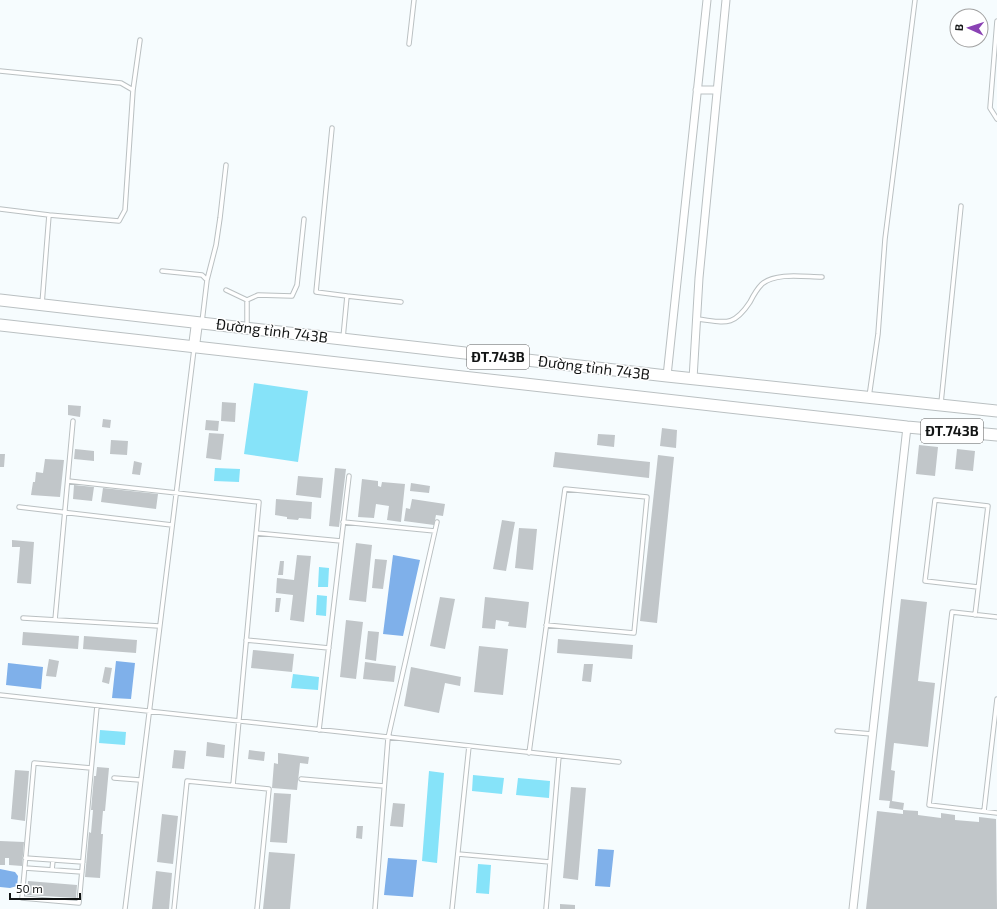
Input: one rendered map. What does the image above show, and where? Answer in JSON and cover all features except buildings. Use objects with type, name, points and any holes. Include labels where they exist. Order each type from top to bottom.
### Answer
[{"type":"main road","name":"Đường tỉnh 743B","points":[[0,300],[666,376],[997,411]]},
{"type":"main road","points":[[194,346],[199,323]]},
{"type":"main road","name":"Đường tỉnh 743B","points":[[0,325],[907,427],[997,435]]},
{"type":"street","points":[[666,376],[707,0]]},
{"type":"street","points":[[693,379],[699,278],[716,90],[726,0]]},
{"type":"street","points":[[697,90],[716,90]]},
{"type":"street","points":[[853,909],[907,427]]},
{"type":"lane","points":[[409,44],[414,0]]},
{"type":"lane","points":[[868,398],[878,334],[885,239],[915,0]]},
{"type":"lane","points":[[997,21],[990,108],[997,119]]},
{"type":"lane","points":[[0,209],[119,221],[125,210],[134,90],[140,40]]},
{"type":"lane","points":[[0,71],[121,83],[134,90]]},
{"type":"lane","points":[[332,128],[316,292],[401,302]]},
{"type":"lane","points":[[199,323],[207,280],[216,245],[226,165]]},
{"type":"lane","points":[[941,406],[961,206]]},
{"type":"lane","points":[[42,305],[49,215]]},
{"type":"lane","points":[[226,290],[247,300],[258,295],[292,296],[297,285],[304,218]]},
{"type":"lane","points":[[162,271],[202,275],[207,280]]},
{"type":"lane","points":[[696,319],[723,322],[733,320],[743,313],[762,284],[775,278],[789,276],[822,278]]},
{"type":"lane","points":[[343,339],[347,296]]},
{"type":"lane","points":[[247,300],[247,328]]},
{"type":"lane","points":[[125,909],[194,346]]},
{"type":"lane","points":[[55,620],[73,421]]},
{"type":"lane","points":[[319,730],[348,476]]},
{"type":"lane","points":[[68,481],[259,502],[233,786]]},
{"type":"lane","points":[[529,753],[546,625],[565,489],[647,497],[634,633],[546,625]]},
{"type":"lane","points":[[975,615],[988,506],[935,500],[925,581],[978,587]]},
{"type":"lane","points":[[19,507],[172,525]]},
{"type":"lane","points":[[343,522],[435,531]]},
{"type":"lane","points":[[375,909],[388,738],[437,522]]},
{"type":"lane","points":[[256,533],[341,541]]},
{"type":"lane","points":[[997,617],[952,612],[929,805],[997,813]]},
{"type":"lane","points":[[23,618],[159,626]]},
{"type":"lane","points":[[246,640],[329,648]]},
{"type":"lane","points":[[0,695],[619,762]]},
{"type":"lane","points":[[984,811],[997,700]]},
{"type":"lane","points":[[92,768],[34,763],[22,898],[80,903],[82,872],[92,768],[97,706]]},
{"type":"lane","points":[[837,730],[872,734]]},
{"type":"lane","points":[[452,909],[469,746]]},
{"type":"lane","points":[[546,909],[559,756]]},
{"type":"lane","points":[[114,778],[140,780]]},
{"type":"lane","points":[[301,779],[384,786]]},
{"type":"lane","points":[[174,909],[187,781],[269,789],[257,909]]},
{"type":"lane","points":[[458,854],[550,862]]},
{"type":"lane","points":[[25,858],[83,862]]},
{"type":"lane","points":[[52,870],[53,860]]},
{"type":"lane","points":[[25,868],[82,872]]},
{"type":"shaded area","points":[[254,383],[308,391],[298,462],[244,454]]},
{"type":"shaded area","points":[[215,468],[240,469],[239,482],[214,481]]},
{"type":"shaded area","points":[[393,555],[420,560],[403,636],[383,634]]},
{"type":"shaded area","points":[[319,567],[329,568],[328,587],[318,587]]},
{"type":"shaded area","points":[[317,595],[327,596],[326,616],[316,615]]},
{"type":"shaded area","points":[[116,661],[135,663],[131,699],[112,698]]},
{"type":"shaded area","points":[[8,663],[43,667],[41,689],[6,685]]},
{"type":"shaded area","points":[[293,674],[319,677],[318,690],[291,688]]},
{"type":"shaded area","points":[[100,730],[126,732],[125,745],[99,743]]},
{"type":"shaded area","points":[[429,771],[444,773],[437,863],[422,861]]},
{"type":"shaded area","points":[[473,775],[504,778],[502,794],[472,791]]},
{"type":"shaded area","points":[[518,778],[550,781],[549,798],[516,795]]},
{"type":"shaded area","points":[[598,849],[614,850],[610,887],[595,886]]},
{"type":"shaded area","points":[[388,858],[417,860],[413,897],[384,895]]},
{"type":"shaded area","points":[[478,864],[491,865],[489,894],[476,893]]},
{"type":"shaded area","points":[[0,869],[15,872],[18,876],[17,886],[10,888],[0,887]]}]
